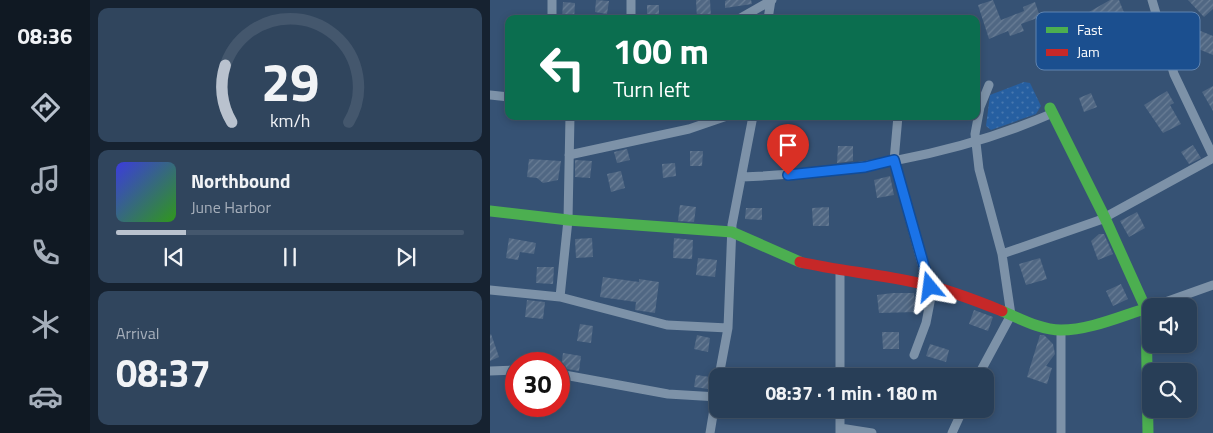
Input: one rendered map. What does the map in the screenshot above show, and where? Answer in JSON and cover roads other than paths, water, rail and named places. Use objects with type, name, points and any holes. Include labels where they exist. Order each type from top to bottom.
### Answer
[{"type":"street","points":[[552,0],[552,15]]},
{"type":"street","points":[[631,0],[632,15]]},
{"type":"street","points":[[746,15],[771,0]]},
{"type":"street","points":[[769,15],[771,0]]},
{"type":"street","points":[[1152,0],[1156,12]]},
{"type":"street","points":[[1002,254],[1105,218],[1213,157],[1173,70]]},
{"type":"street","points":[[980,107],[990,85]]},
{"type":"street","points":[[490,94],[505,96]]},
{"type":"street","points":[[742,177],[803,175],[865,167],[1015,130],[1052,110],[1146,298]]},
{"type":"street","points":[[560,297],[568,220],[570,120]]},
{"type":"street","points":[[569,155],[689,129],[715,120]]},
{"type":"street","points":[[720,368],[728,328],[732,232],[752,120]]},
{"type":"street","points":[[898,120],[894,160],[930,287],[926,323],[914,355]]},
{"type":"street","points":[[978,120],[976,140],[979,169],[1002,254],[1011,315],[982,368]]},
{"type":"street","points":[[490,211],[568,220],[732,232],[793,261],[930,287],[974,300],[1041,327],[1061,330],[1089,325],[1142,310]]},
{"type":"street","points":[[840,271],[840,368]]},
{"type":"street","points":[[1178,298],[1213,285]]},
{"type":"street","points":[[490,290],[560,297],[667,325],[728,328]]},
{"type":"street","points":[[1061,330],[1061,433]]},
{"type":"street","points":[[1148,433],[1150,353]]},
{"type":"street","points":[[490,371],[505,370]]},
{"type":"street","points":[[570,376],[668,394],[709,397]]},
{"type":"street","points":[[710,433],[712,418]]},
{"type":"street","points":[[952,433],[959,418]]},
{"type":"street","points":[[840,430],[872,433]]}]
